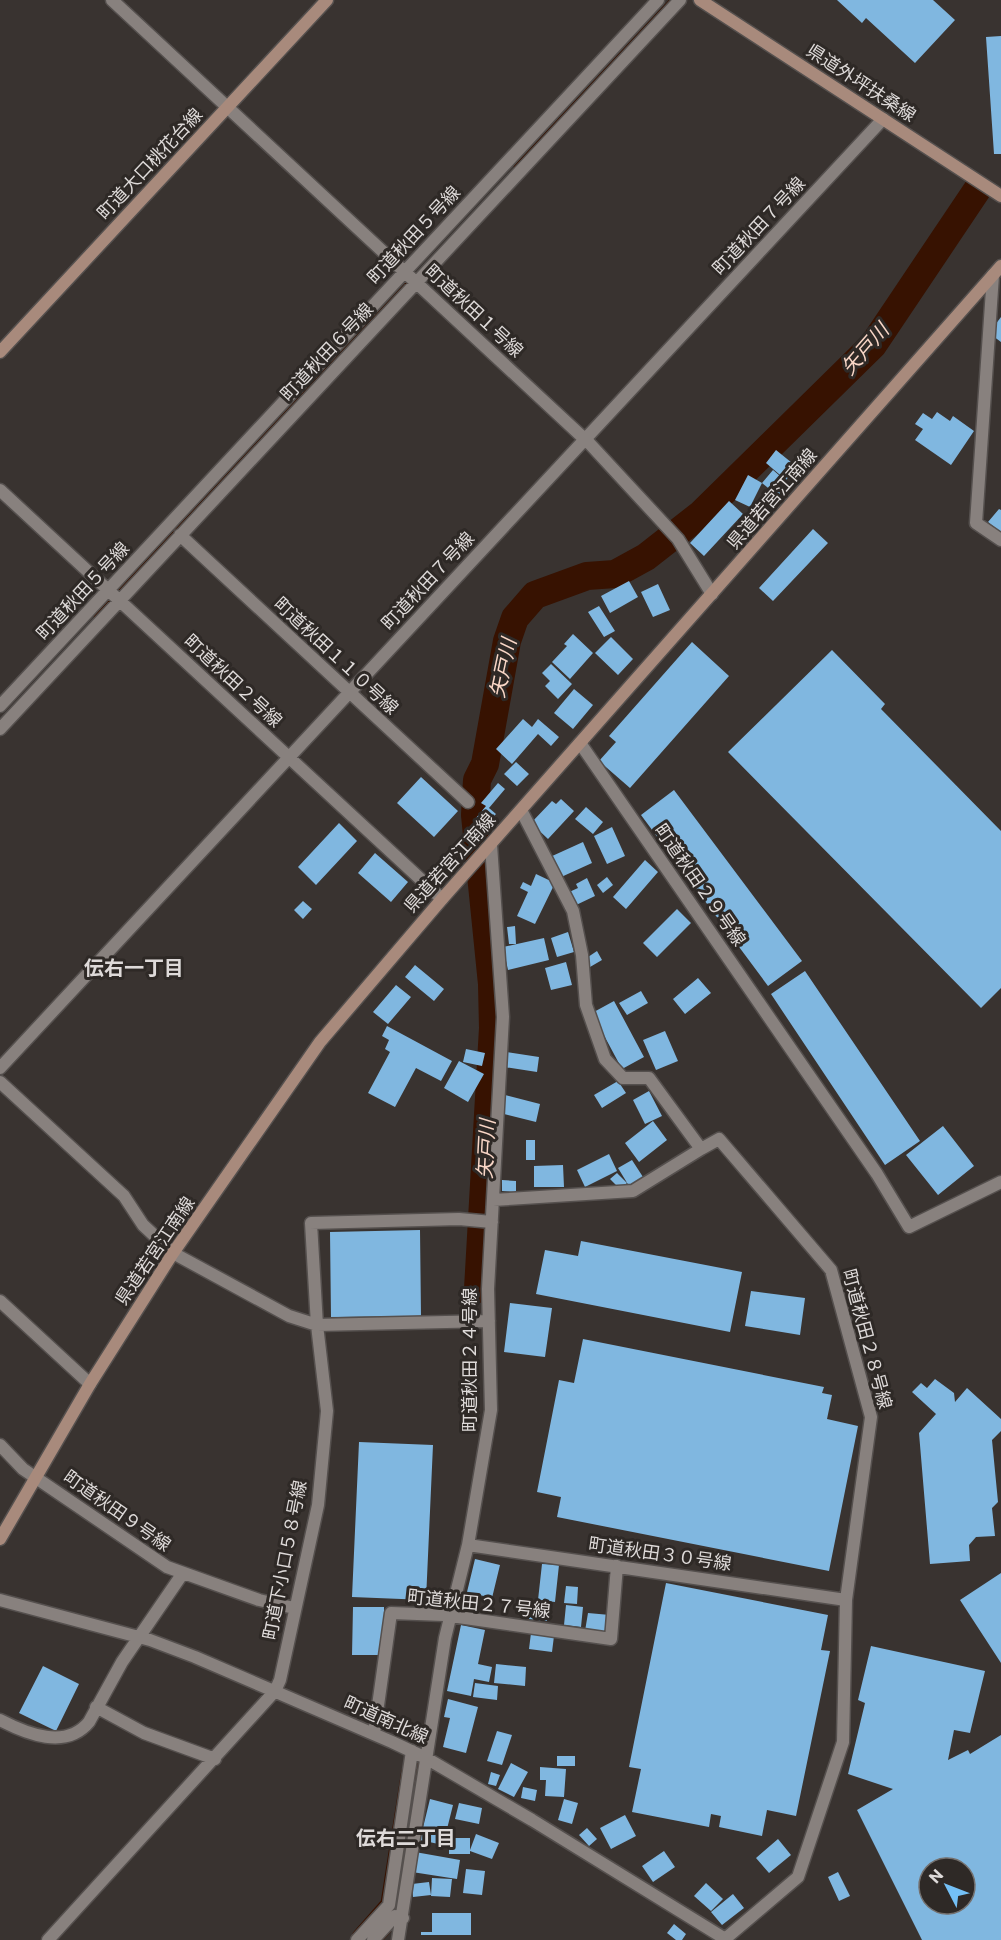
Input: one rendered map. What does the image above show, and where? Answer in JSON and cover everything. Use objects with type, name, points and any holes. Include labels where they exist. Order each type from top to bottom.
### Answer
[{"type":"main road","name":"町道大口桃花台線","points":[[0,352],[327,0]]},
{"type":"main road","name":"県道外坪扶桑線","points":[[700,0],[1001,196]]},
{"type":"main road","name":"県道若宮江南線","points":[[0,1539],[90,1384],[173,1253],[320,1042],[442,899],[997,270]]},
{"type":"street","name":"町道秋田１号線","points":[[112,0],[585,439],[678,539],[712,594]]},
{"type":"street","name":"町道秋田５号線","points":[[0,706],[658,0]]},
{"type":"street","name":"町道秋田６号線","points":[[0,729],[680,0]]},
{"type":"street","name":"町道秋田７号線","points":[[0,1068],[883,120]]},
{"type":"street","points":[[997,270],[976,522],[1001,540]]},
{"type":"street","name":"町道秋田２号線","points":[[0,490],[442,899]]},
{"type":"street","name":"町道秋田１１０号線","points":[[180,535],[468,802]]},
{"type":"street","name":"町道秋田２９号線","points":[[580,743],[877,1174],[909,1227],[1001,1182]]},
{"type":"street","points":[[494,1200],[633,1191],[701,1149],[649,1078],[623,1078],[605,1059],[586,1005],[582,955],[573,911],[521,810]]},
{"type":"street","name":"町道秋田２４号線","points":[[398,1940],[445,1638],[468,1545],[491,1410],[489,1321],[502,1017],[490,845]]},
{"type":"street","points":[[0,1082],[124,1196],[143,1225],[173,1253],[289,1316],[317,1325],[489,1321]]},
{"type":"street","name":"町道秋田２８号線","points":[[701,1149],[719,1138],[831,1270],[871,1417],[846,1600],[843,1742],[798,1877],[726,1940]]},
{"type":"street","name":"町道下小口５８号線","points":[[48,1940],[215,1759],[275,1690],[280,1680],[318,1505],[327,1411],[317,1325],[311,1223],[459,1220],[492,1222]]},
{"type":"street","points":[[0,1301],[90,1384]]},
{"type":"street","name":"町道秋田９号線","points":[[0,1445],[35,1476],[167,1568],[259,1600],[294,1608]]},
{"type":"street","name":"町道秋田３０号線","points":[[468,1545],[846,1600]]},
{"type":"street","name":"町道秋田２７号線","points":[[374,1734],[391,1613],[444,1615],[611,1639],[617,1566]]},
{"type":"street","points":[[0,1720],[31,1733],[65,1738],[86,1726],[138,1637],[183,1573]]},
{"type":"street","name":"町道南北線","points":[[0,1600],[138,1637],[195,1657],[412,1751],[726,1940]]},
{"type":"street","points":[[96,1707],[144,1733],[215,1759]]},
{"type":"street","points":[[357,1940],[389,1905],[412,1751]]},
{"type":"street","points":[[373,1940],[395,1916],[403,1918]]},
{"type":"building","points":[[837,0],[933,0],[955,20],[915,63],[866,18],[862,23]]},
{"type":"building","points":[[1001,36],[1001,154],[994,154],[986,37]]},
{"type":"building","points":[[1001,317],[1001,342],[989,333]]},
{"type":"building","points":[[937,412],[950,421],[953,416],[974,431],[951,465],[915,440],[923,429],[915,424],[923,413],[932,419]]},
{"type":"building","points":[[776,450],[797,467],[786,480],[766,463]]},
{"type":"building","points":[[773,470],[788,483],[778,496],[762,483]]},
{"type":"building","points":[[748,475],[762,483],[750,507],[735,500]]},
{"type":"building","points":[[729,501],[743,514],[704,556],[690,543]]},
{"type":"building","points":[[999,509],[1001,510],[1001,533],[988,522]]},
{"type":"building","points":[[813,529],[828,543],[773,601],[759,588]]},
{"type":"building","points":[[629,581],[638,597],[610,613],[601,596]]},
{"type":"building","points":[[658,584],[670,610],[653,617],[641,592]]},
{"type":"building","points":[[599,606],[615,631],[604,637],[588,612]]},
{"type":"building","points":[[573,634],[593,653],[570,679],[552,662],[567,646],[564,644]]},
{"type":"building","points":[[611,637],[633,659],[618,675],[595,653]]},
{"type":"building","points":[[692,642],[729,676],[630,788],[599,761],[616,742],[609,736]]},
{"type":"building","points":[[832,650],[885,704],[881,709],[1001,831],[1001,988],[981,1008],[728,752]]},
{"type":"building","points":[[551,664],[572,684],[558,699],[545,686],[550,681],[542,673]]},
{"type":"building","points":[[574,689],[593,705],[573,729],[554,713]]},
{"type":"building","points":[[523,719],[532,727],[538,719],[559,737],[551,746],[538,734],[512,764],[496,749]]},
{"type":"building","points":[[516,762],[529,774],[517,786],[504,774]]},
{"type":"building","points":[[421,777],[458,811],[434,837],[397,803]]},
{"type":"building","points":[[498,783],[505,789],[489,808],[496,814],[485,826],[476,818],[486,806],[481,803]]},
{"type":"building","points":[[674,790],[802,961],[768,986],[641,815]]},
{"type":"building","points":[[561,799],[574,811],[548,839],[531,823],[552,801],[556,804]]},
{"type":"building","points":[[586,807],[603,822],[593,834],[575,819]]},
{"type":"building","points":[[339,823],[357,841],[316,885],[298,867]]},
{"type":"building","points":[[612,827],[625,856],[607,864],[594,836]]},
{"type":"building","points":[[583,842],[592,863],[559,878],[550,857]]},
{"type":"building","points":[[375,853],[408,882],[391,902],[358,873]]},
{"type":"building","points":[[645,860],[658,872],[626,909],[613,897]]},
{"type":"building","points":[[536,874],[555,883],[535,924],[517,916],[528,892],[520,888],[523,882],[531,886]]},
{"type":"building","points":[[607,877],[613,885],[603,893],[597,885]]},
{"type":"building","points":[[587,878],[595,896],[574,906],[567,893],[578,888],[576,884]]},
{"type":"building","points":[[303,901],[312,909],[303,919],[294,910]]},
{"type":"building","points":[[677,909],[691,923],[657,957],[643,943]]},
{"type":"building","points":[[515,926],[516,944],[509,944],[507,927]]},
{"type":"building","points":[[568,932],[574,952],[557,957],[551,938]]},
{"type":"building","points":[[544,938],[549,960],[508,970],[503,947]]},
{"type":"building","points":[[597,951],[602,960],[590,967],[585,959]]},
{"type":"building","points":[[566,962],[572,985],[551,990],[545,968]]},
{"type":"building","points":[[415,965],[444,989],[434,1001],[405,977]]},
{"type":"building","points":[[805,971],[920,1141],[885,1165],[771,994]]},
{"type":"building","points":[[698,978],[711,993],[685,1014],[673,999]]},
{"type":"building","points":[[396,985],[411,997],[388,1024],[373,1012]]},
{"type":"building","points":[[641,991],[648,1003],[627,1015],[619,1003]]},
{"type":"building","points":[[614,1001],[644,1057],[622,1069],[592,1013]]},
{"type":"building","points":[[387,1026],[452,1061],[441,1081],[416,1068],[395,1107],[368,1093],[390,1052],[385,1049],[389,1040],[382,1036]]},
{"type":"building","points":[[665,1031],[678,1061],[656,1070],[643,1040]]},
{"type":"building","points":[[466,1049],[485,1053],[482,1066],[463,1062]]},
{"type":"building","points":[[506,1052],[539,1057],[537,1072],[504,1067]]},
{"type":"building","points":[[459,1061],[484,1074],[468,1102],[444,1088]]},
{"type":"building","points":[[618,1081],[626,1093],[602,1108],[594,1095]]},
{"type":"building","points":[[649,1091],[662,1116],[645,1124],[633,1100]]},
{"type":"building","points":[[505,1095],[540,1104],[536,1122],[500,1113]]},
{"type":"building","points":[[653,1121],[667,1140],[639,1162],[625,1143]]},
{"type":"building","points":[[943,1126],[974,1166],[938,1195],[906,1155]]},
{"type":"building","points":[[526,1140],[535,1140],[535,1160],[526,1160]]},
{"type":"building","points":[[609,1154],[617,1171],[585,1187],[577,1170]]},
{"type":"building","points":[[632,1160],[643,1177],[629,1186],[618,1168]]},
{"type":"building","points":[[563,1165],[564,1187],[534,1187],[534,1166]]},
{"type":"building","points":[[617,1173],[627,1183],[620,1189],[610,1179]]},
{"type":"building","points":[[502,1180],[516,1181],[516,1192],[502,1191]]},
{"type":"building","points":[[420,1230],[421,1316],[331,1317],[330,1232]]},
{"type":"building","points":[[581,1241],[742,1272],[730,1332],[536,1294],[545,1250],[578,1256]]},
{"type":"building","points":[[751,1291],[805,1298],[800,1335],[745,1326]]},
{"type":"building","points":[[510,1303],[552,1308],[545,1357],[504,1352]]},
{"type":"building","points":[[583,1339],[824,1387],[822,1393],[832,1395],[827,1419],[858,1426],[829,1571],[557,1517],[561,1497],[537,1492],[559,1380],[574,1383]]},
{"type":"building","points":[[935,1379],[954,1393],[955,1402],[967,1388],[1001,1419],[1001,1431],[992,1440],[998,1502],[992,1508],[995,1536],[976,1537],[969,1545],[970,1561],[930,1564],[919,1433],[936,1414],[912,1392],[921,1383],[927,1388]]},
{"type":"building","points":[[359,1442],[433,1445],[426,1600],[352,1597]]},
{"type":"building","points":[[475,1559],[500,1565],[492,1598],[467,1592]]},
{"type":"building","points":[[542,1564],[559,1565],[555,1602],[538,1600]]},
{"type":"building","points":[[1001,1573],[1001,1663],[960,1600]]},
{"type":"building","points":[[666,1583],[828,1615],[821,1650],[830,1651],[796,1816],[767,1810],[762,1836],[719,1827],[721,1816],[711,1814],[709,1827],[632,1812],[641,1769],[629,1767]]},
{"type":"building","points":[[566,1586],[578,1587],[577,1604],[564,1603]]},
{"type":"building","points":[[531,1602],[549,1603],[547,1621],[529,1619]]},
{"type":"building","points":[[566,1605],[583,1607],[581,1627],[564,1625]]},
{"type":"building","points":[[353,1607],[384,1607],[384,1655],[352,1655]]},
{"type":"building","points":[[588,1613],[610,1615],[607,1634],[585,1631]]},
{"type":"building","points":[[461,1625],[485,1630],[478,1664],[492,1667],[489,1682],[474,1679],[471,1696],[447,1691]]},
{"type":"building","points":[[531,1633],[554,1636],[552,1652],[529,1649]]},
{"type":"building","points":[[871,1646],[985,1671],[970,1733],[954,1730],[948,1760],[968,1750],[970,1754],[1001,1735],[1001,1940],[922,1940],[857,1810],[893,1789],[848,1774],[865,1703],[858,1700]]},
{"type":"building","points":[[496,1664],[526,1667],[525,1686],[494,1683]]},
{"type":"building","points":[[43,1666],[79,1684],[56,1731],[19,1713]]},
{"type":"building","points":[[475,1683],[498,1686],[497,1700],[473,1697]]},
{"type":"building","points":[[448,1699],[478,1707],[466,1753],[443,1747],[450,1718],[444,1717]]},
{"type":"building","points":[[497,1731],[512,1735],[502,1765],[487,1761]]},
{"type":"building","points":[[557,1756],[575,1756],[575,1766],[557,1766]]},
{"type":"building","points":[[511,1763],[528,1772],[514,1797],[498,1789]]},
{"type":"building","points":[[540,1767],[566,1769],[564,1797],[545,1796],[546,1780],[540,1780]]},
{"type":"building","points":[[491,1772],[500,1775],[496,1786],[488,1784]]},
{"type":"building","points":[[523,1787],[537,1790],[535,1801],[521,1798]]},
{"type":"building","points":[[430,1799],[453,1805],[443,1845],[420,1840]]},
{"type":"building","points":[[564,1799],[578,1803],[572,1824],[558,1820]]},
{"type":"building","points":[[459,1803],[482,1808],[479,1824],[455,1819]]},
{"type":"building","points":[[625,1815],[636,1836],[611,1849],[600,1828]]},
{"type":"building","points":[[587,1828],[597,1839],[589,1846],[579,1835]]},
{"type":"building","points":[[476,1834],[499,1843],[492,1859],[470,1851],[470,1854],[449,1854],[449,1838],[470,1838],[470,1850]]},
{"type":"building","points":[[778,1839],[791,1855],[769,1873],[756,1858]]},
{"type":"building","points":[[664,1851],[675,1867],[653,1882],[642,1866]]},
{"type":"building","points":[[415,1852],[460,1860],[457,1879],[412,1872]]},
{"type":"building","points":[[466,1869],[485,1871],[482,1895],[463,1893]]},
{"type":"building","points":[[838,1872],[850,1896],[839,1901],[828,1877]]},
{"type":"building","points":[[432,1878],[452,1879],[450,1897],[431,1896]]},
{"type":"building","points":[[429,1882],[431,1895],[413,1897],[412,1884]]},
{"type":"building","points":[[706,1883],[723,1899],[711,1911],[694,1896]]},
{"type":"building","points":[[733,1894],[744,1908],[722,1925],[711,1912]]},
{"type":"building","points":[[432,1913],[471,1913],[471,1935],[421,1935],[421,1932],[432,1932]]},
{"type":"building","points":[[674,1924],[686,1934],[682,1940],[676,1940],[667,1933]]},
{"type":"waterway","points":[[516,167],[672,0]]},
{"type":"waterway","name":"矢戸川","points":[[478,1289],[493,1028],[492,984],[475,815],[477,780],[485,764],[507,641],[515,618],[535,595],[587,576],[615,574],[646,557],[701,514],[873,345],[977,190]]},
{"type":"waterway","points":[[96,617],[412,279]]},
{"type":"waterway","name":"矢戸川","points":[[365,1940],[394,1907],[415,1774]]},
{"type":"district","name":"伝右一丁目","points":[[134,968]]},
{"type":"district","name":"伝右二丁目","points":[[406,1838]]}]
